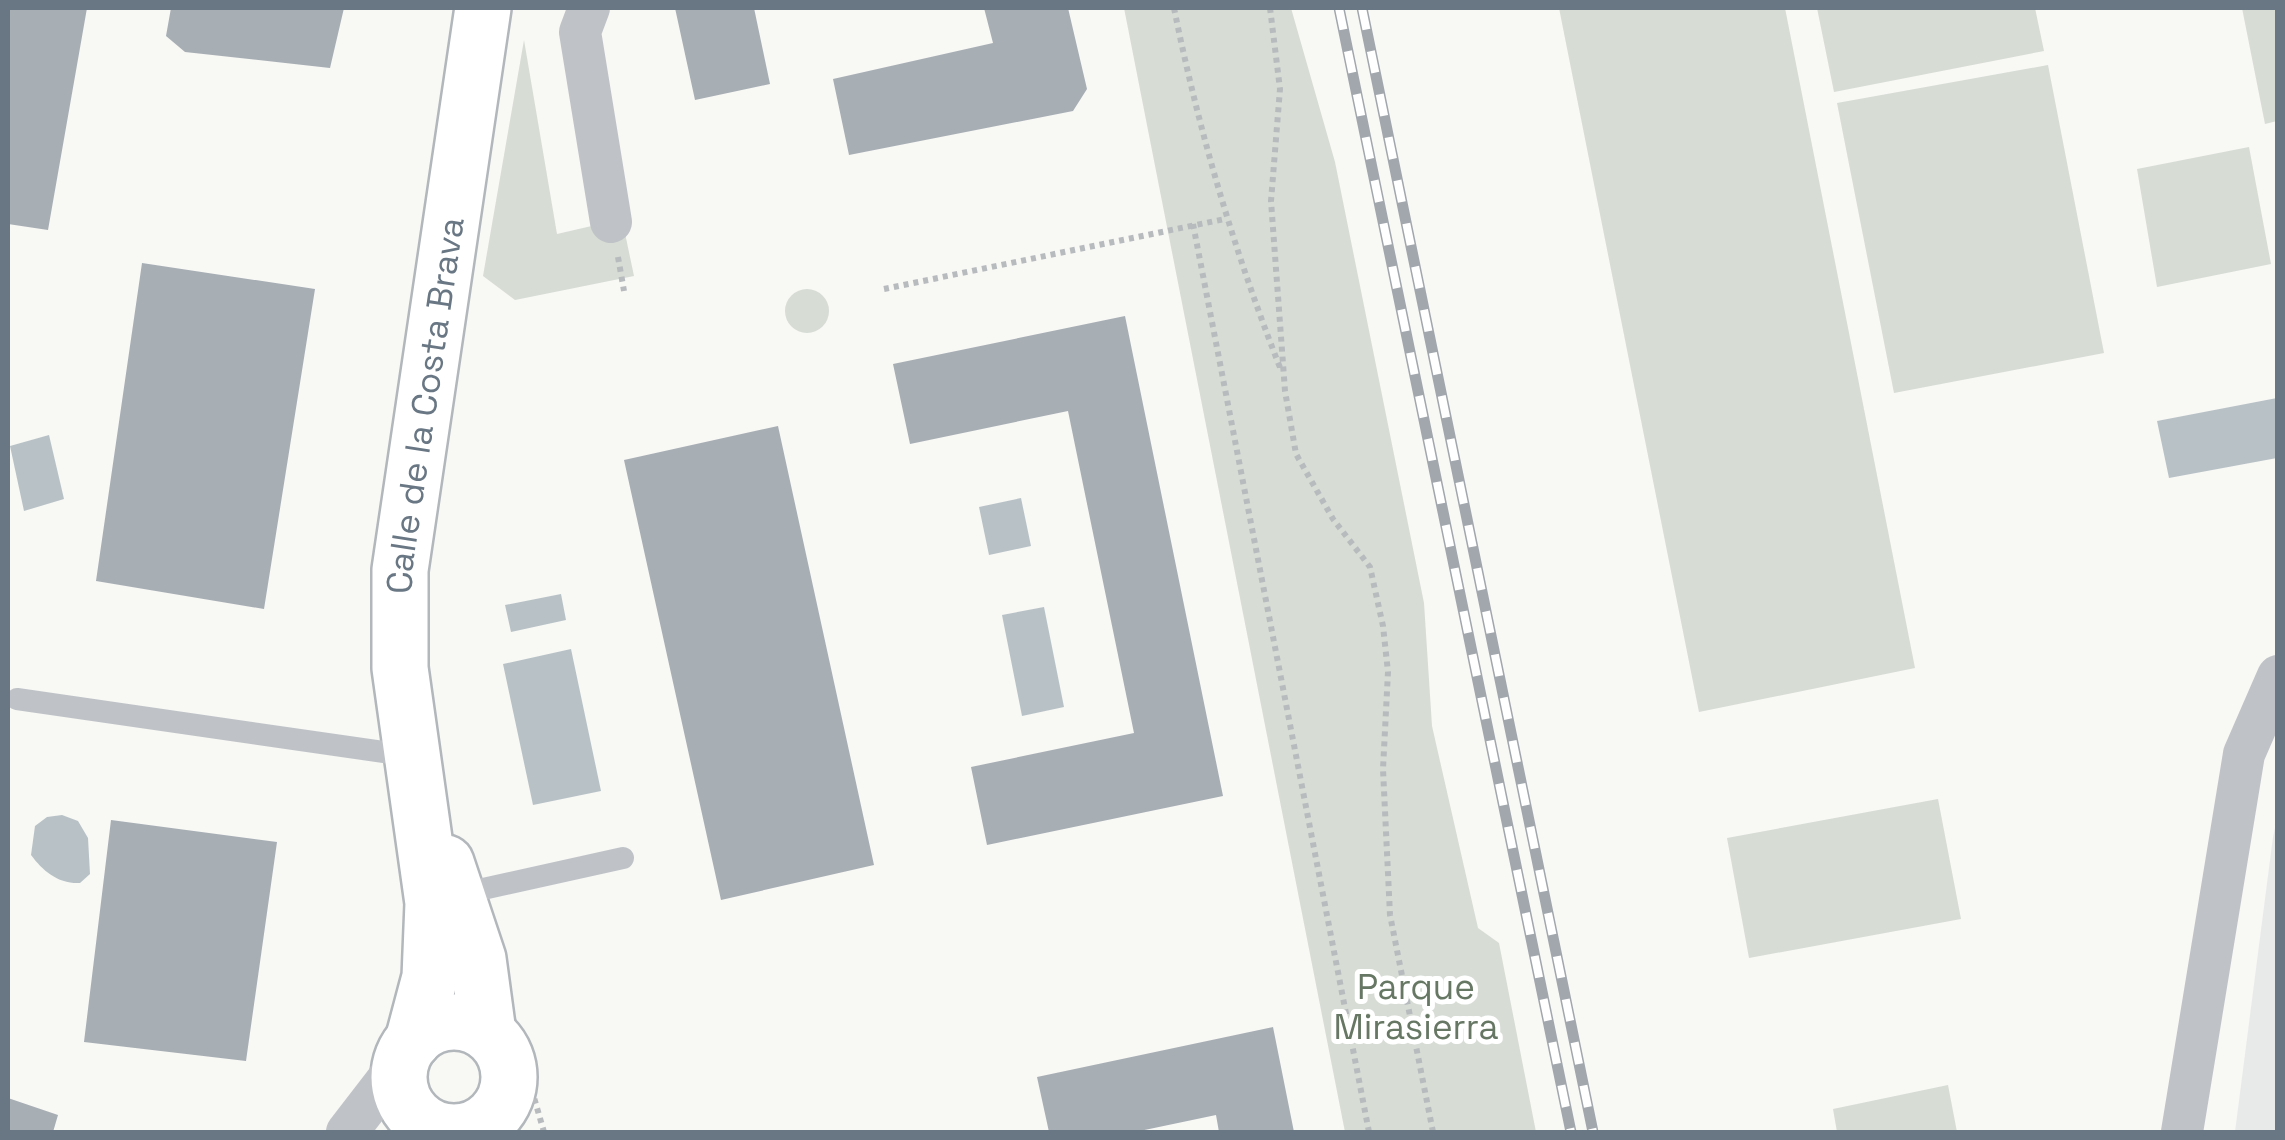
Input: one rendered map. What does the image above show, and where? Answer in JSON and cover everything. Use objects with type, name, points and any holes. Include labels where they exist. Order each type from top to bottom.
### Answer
[{"type":"street","name":"Calle de la Costa Brava","points":[[478,1106],[478,959],[446,898],[416,781],[400,668],[406,514],[483,8]]},
{"type":"street","points":[[589,8],[580,32],[611,222]]},
{"type":"street","points":[[2182,1132],[2244,754],[2278,676]]},
{"type":"street","name":"Calle de la Costa Brava","points":[[407,1051],[430,977],[446,898]]},
{"type":"street","points":[[347,1132],[407,1051],[436,1025],[451,1022],[470,1024],[478,1106],[401,1090],[407,1051]]},
{"type":"lane","points":[[17,700],[416,781]]},
{"type":"lane","points":[[446,898],[623,858]]},
{"type":"path","points":[[1174,8],[1194,110],[1226,219],[1284,377]]},
{"type":"path","points":[[1270,8],[1280,89],[1270,201],[1284,377],[1296,454],[1332,519],[1370,567],[1383,626],[1388,672],[1383,769],[1390,914],[1432,1132]]},
{"type":"path","points":[[884,289],[1226,219]]},
{"type":"path","points":[[1193,224],[1368,1132]]},
{"type":"path","points":[[478,1106],[544,1132]]},
{"type":"shaded area","points":[[2277,398],[2277,458],[2169,478],[2157,421]]},
{"type":"shaded area","points":[[49,435],[64,499],[24,511],[10,446]]},
{"type":"shaded area","points":[[1021,498],[1031,546],[989,555],[979,507]]},
{"type":"shaded area","points":[[561,594],[566,620],[511,632],[505,605]]},
{"type":"shaded area","points":[[1044,607],[1064,707],[1022,716],[1002,615]]},
{"type":"shaded area","points":[[571,649],[601,791],[533,805],[503,664]]},
{"type":"shaded area","points":[[62,815],[78,821],[88,838],[90,874],[80,883],[52,875],[31,855],[35,826],[47,817]]},
{"type":"shaded area","points":[[2277,819],[2277,1132],[2235,1132],[2273,837]]},
{"type":"green space","name":"Parque Mirasierra","points":[[1124,8],[1291,8],[1335,162],[1424,603],[1432,726],[1478,928],[1499,943],[1536,1132],[1345,1132]]},
{"type":"green space","points":[[1559,8],[1785,8],[1915,668],[1699,712]]},
{"type":"green space","points":[[1817,8],[2035,8],[2044,51],[1834,92]]},
{"type":"green space","points":[[2242,8],[2277,8],[2277,121],[2265,124]]},
{"type":"green space","points":[[524,40],[557,234],[622,219],[634,276],[515,300],[483,276]]},
{"type":"green space","points":[[2048,65],[2104,353],[1894,393],[1837,103]]},
{"type":"green space","points":[[2249,147],[2271,264],[2157,287],[2137,169]]},
{"type":"green space","points":[[807,289],[823,295],[829,311],[823,327],[807,333],[791,327],[785,311],[791,295]]},
{"type":"green space","points":[[1938,799],[1961,919],[1749,958],[1727,838]]},
{"type":"green space","points":[[1948,1085],[1957,1132],[1837,1132],[1833,1109]]},
{"type":"building","points":[[8,8],[87,8],[48,230],[8,224]]},
{"type":"building","points":[[171,8],[344,8],[330,68],[185,52],[166,36]]},
{"type":"building","points":[[675,8],[754,8],[770,84],[695,100]]},
{"type":"building","points":[[984,8],[1068,8],[1087,89],[1073,111],[849,155],[833,79],[993,43]]},
{"type":"building","points":[[142,263],[315,289],[264,609],[96,581]]},
{"type":"building","points":[[1125,316],[1223,796],[987,845],[971,767],[1134,733],[1068,411],[910,444],[893,364]]},
{"type":"building","points":[[778,426],[874,865],[721,900],[624,460]]},
{"type":"building","points":[[111,820],[277,842],[246,1061],[84,1042]]},
{"type":"building","points":[[1273,1027],[1294,1132],[1219,1132],[1216,1115],[1135,1132],[1049,1132],[1037,1077]]},
{"type":"building","points":[[8,1098],[58,1115],[53,1132],[8,1132]]},
{"type":"railway","points":[[1339,8],[1571,1132]]},
{"type":"railway","points":[[1362,8],[1593,1132]]}]
